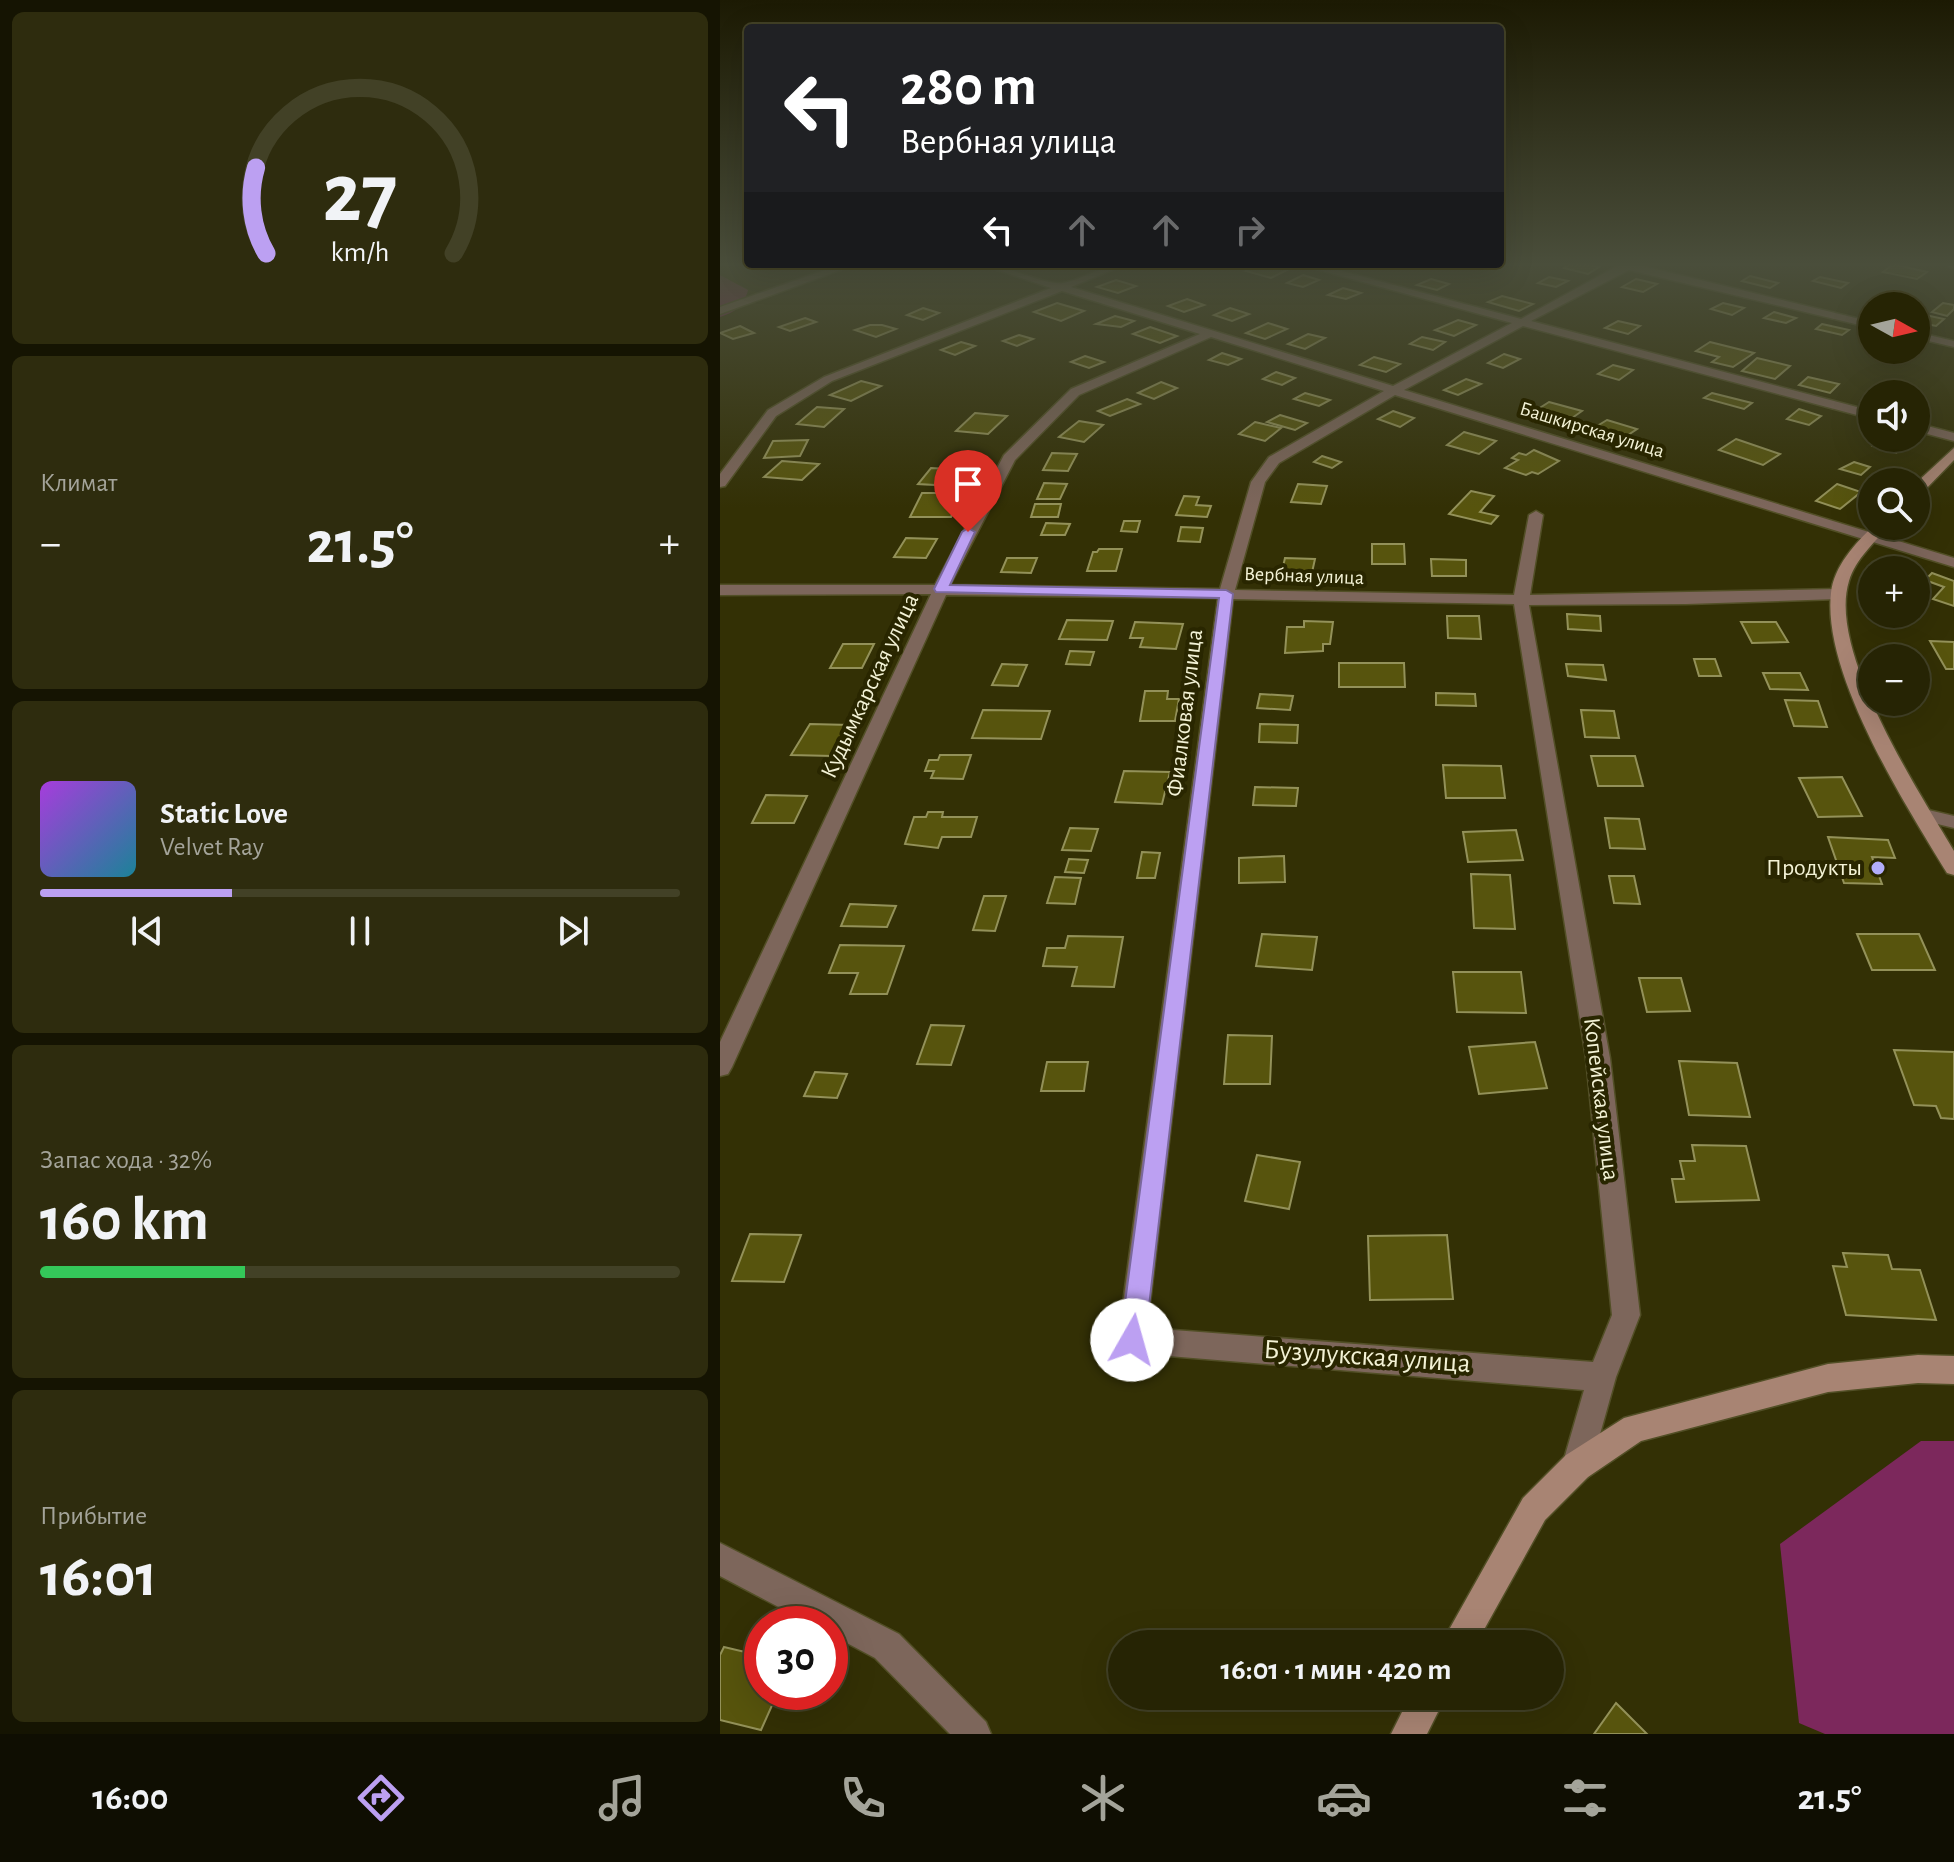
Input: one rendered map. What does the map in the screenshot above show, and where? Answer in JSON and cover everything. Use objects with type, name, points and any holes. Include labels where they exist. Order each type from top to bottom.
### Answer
[{"type":"street","points":[[720,483],[772,413],[828,379],[909,346]]},
{"type":"street","name":"Кудымкарская улица","points":[[720,1067],[941,589],[1009,458],[1075,392],[1181,346]]},
{"type":"street","name":"Башкирская улица","points":[[1247,346],[1858,526]]},
{"type":"street","name":"Фиалковая улица","points":[[1132,1340],[1226,594],[1258,482],[1274,460],[1477,346]]},
{"type":"street","points":[[1608,346],[1858,411]]},
{"type":"street","points":[[1930,431],[1954,437]]},
{"type":"street","points":[[1930,477],[1954,452]]},
{"type":"street","name":"Копейская улица","points":[[1466,1630],[1534,1509],[1577,1466],[1602,1377],[1626,1315],[1598,1058],[1521,602],[1536,515]]},
{"type":"street","points":[[1868,540],[1846,568],[1838,594],[1840,630],[1851,669],[1882,738],[1954,868]]},
{"type":"street","name":"Башкирская улица","points":[[1897,540],[1954,563]]},
{"type":"street","name":"Вербная улица","points":[[720,590],[941,589],[1521,602],[1731,600],[1838,594]]},
{"type":"street","points":[[1924,815],[1954,822]]},
{"type":"street","name":"Бузулукская улица","points":[[1132,1340],[1602,1377]]},
{"type":"street","points":[[1577,1466],[1634,1428],[1751,1397],[1828,1378],[1918,1369],[1954,1370]]},
{"type":"street","points":[[720,1559],[887,1646],[974,1734]]},
{"type":"street","points":[[1408,1734],[1421,1710]]},
{"type":"shaded area","points":[[1921,1441],[1954,1441],[1954,1734],[1825,1734],[1799,1723],[1780,1544]]},
{"type":"building","points":[[951,346],[975,346],[955,355],[941,350]]},
{"type":"building","points":[[1417,346],[1439,346],[1433,350]]},
{"type":"building","points":[[1704,346],[1726,346],[1754,353],[1733,367],[1712,362],[1719,357],[1696,351]]},
{"type":"building","points":[[1222,353],[1241,359],[1228,365],[1209,360]]},
{"type":"building","points":[[1504,354],[1520,359],[1503,368],[1488,363]]},
{"type":"building","points":[[1085,356],[1104,362],[1089,368],[1071,362]]},
{"type":"building","points":[[1374,357],[1400,364],[1386,372],[1360,365]]},
{"type":"building","points":[[1757,358],[1790,366],[1775,379],[1742,371]]},
{"type":"building","points":[[1613,365],[1633,370],[1619,380],[1598,374]]},
{"type":"building","points":[[1276,372],[1295,378],[1282,385],[1263,379]]},
{"type":"building","points":[[1808,377],[1839,384],[1830,393],[1799,385]]},
{"type":"building","points":[[1466,379],[1481,384],[1458,395],[1444,390]]},
{"type":"building","points":[[861,381],[881,386],[851,401],[830,395]]},
{"type":"building","points":[[1161,382],[1177,388],[1154,399],[1138,393]]},
{"type":"building","points":[[1305,393],[1330,400],[1319,406],[1294,399]]},
{"type":"building","points":[[1712,393],[1752,403],[1744,409],[1704,398]]},
{"type":"building","points":[[1127,399],[1140,404],[1110,416],[1098,411]]},
{"type":"building","points":[[1549,402],[1582,411],[1565,423],[1532,413]]},
{"type":"building","points":[[817,407],[844,409],[824,427],[797,424]]},
{"type":"building","points":[[1799,409],[1821,416],[1809,425],[1787,419]]},
{"type":"building","points":[[1393,411],[1414,418],[1400,427],[1378,419]]},
{"type":"building","points":[[975,413],[1007,416],[988,434],[956,431]]},
{"type":"building","points":[[1280,415],[1307,423],[1295,430],[1267,422]]},
{"type":"building","points":[[1607,420],[1637,429],[1619,441],[1589,431]]},
{"type":"building","points":[[1079,421],[1103,425],[1084,442],[1059,437]]},
{"type":"building","points":[[1255,422],[1281,428],[1265,441],[1239,434]]},
{"type":"building","points":[[1464,432],[1496,441],[1479,454],[1447,445]]},
{"type":"building","points":[[1736,439],[1780,454],[1763,465],[1719,450]]},
{"type":"building","points":[[808,440],[800,456],[764,458],[773,441]]},
{"type":"building","points":[[1534,450],[1559,461],[1538,474],[1532,472],[1526,475],[1505,468],[1518,460],[1512,458],[1519,453],[1526,455]]},
{"type":"building","points":[[1052,453],[1077,454],[1068,471],[1043,470]]},
{"type":"building","points":[[1322,456],[1341,462],[1332,468],[1314,462]]},
{"type":"building","points":[[782,461],[819,464],[802,480],[764,477]]},
{"type":"building","points":[[1854,462],[1870,467],[1858,468],[1858,474],[1840,469]]},
{"type":"building","points":[[931,468],[965,470],[953,486],[918,484]]},
{"type":"building","points":[[1044,483],[1067,484],[1060,499],[1037,499]]},
{"type":"building","points":[[1298,484],[1327,486],[1321,504],[1291,502]]},
{"type":"building","points":[[1837,484],[1858,491],[1858,494],[1840,509],[1816,501]]},
{"type":"building","points":[[1471,491],[1494,496],[1480,512],[1498,516],[1491,524],[1449,514]]},
{"type":"building","points":[[922,493],[962,493],[951,517],[910,517]]},
{"type":"building","points":[[1184,496],[1199,497],[1196,505],[1211,506],[1207,517],[1176,515]]},
{"type":"building","points":[[1035,504],[1061,504],[1058,517],[1031,517]]},
{"type":"building","points":[[1124,521],[1140,521],[1137,532],[1121,531]]},
{"type":"building","points":[[1046,523],[1070,524],[1065,535],[1041,535]]},
{"type":"building","points":[[1181,527],[1203,528],[1200,542],[1178,541]]},
{"type":"building","points":[[906,538],[937,539],[926,558],[894,557]]},
{"type":"building","points":[[1372,544],[1404,544],[1405,564],[1372,564]]},
{"type":"building","points":[[1122,549],[1116,571],[1087,571],[1093,552]]},
{"type":"building","points":[[1007,558],[1037,558],[1031,573],[1001,572]]},
{"type":"building","points":[[1285,558],[1315,559],[1311,577],[1281,575]]},
{"type":"building","points":[[1431,559],[1466,560],[1466,576],[1432,576]]},
{"type":"building","points":[[1932,573],[1954,581],[1954,606],[1933,599],[1944,587],[1930,582]]},
{"type":"building","points":[[1567,614],[1600,616],[1601,631],[1568,629]]},
{"type":"building","points":[[1447,616],[1479,616],[1481,639],[1448,638]]},
{"type":"building","points":[[1067,620],[1113,621],[1107,640],[1059,639]]},
{"type":"building","points":[[1304,621],[1333,622],[1330,644],[1323,644],[1323,651],[1285,653],[1287,627],[1304,627]]},
{"type":"building","points":[[1135,622],[1183,624],[1176,649],[1140,647],[1143,638],[1130,638]]},
{"type":"building","points":[[1741,622],[1776,622],[1788,642],[1752,643]]},
{"type":"building","points":[[1930,641],[1954,642],[1954,669],[1946,669]]},
{"type":"building","points":[[843,644],[874,644],[862,668],[830,668]]},
{"type":"building","points":[[1070,651],[1094,652],[1090,665],[1066,664]]},
{"type":"building","points":[[1694,659],[1715,659],[1721,676],[1699,676]]},
{"type":"building","points":[[1339,663],[1404,663],[1405,687],[1339,687]]},
{"type":"building","points":[[1002,664],[1027,665],[1018,686],[992,685]]},
{"type":"building","points":[[1566,664],[1603,665],[1606,680],[1568,676]]},
{"type":"building","points":[[1763,673],[1800,673],[1808,690],[1770,689]]},
{"type":"building","points":[[1145,691],[1168,691],[1167,699],[1179,699],[1175,721],[1140,721]]},
{"type":"building","points":[[1436,693],[1475,694],[1476,706],[1436,705]]},
{"type":"building","points":[[1260,694],[1293,696],[1290,710],[1257,708]]},
{"type":"building","points":[[1785,700],[1818,701],[1827,727],[1794,726]]},
{"type":"building","points":[[983,710],[1050,711],[1041,739],[972,738]]},
{"type":"building","points":[[1581,710],[1614,711],[1619,738],[1585,737]]},
{"type":"building","points":[[810,724],[850,725],[833,756],[791,755]]},
{"type":"building","points":[[1260,724],[1298,725],[1297,743],[1259,742]]},
{"type":"building","points":[[940,755],[971,755],[963,779],[931,778],[934,771],[925,771],[929,760],[938,760]]},
{"type":"building","points":[[1591,756],[1635,756],[1643,786],[1598,786]]},
{"type":"building","points":[[1443,765],[1501,766],[1505,798],[1446,798]]},
{"type":"building","points":[[1124,771],[1170,772],[1162,804],[1115,802]]},
{"type":"building","points":[[1842,777],[1862,816],[1818,817],[1799,778]]},
{"type":"building","points":[[1255,787],[1298,788],[1296,806],[1253,805]]},
{"type":"building","points":[[766,795],[807,796],[794,823],[752,823]]},
{"type":"building","points":[[928,812],[943,812],[942,817],[977,817],[971,837],[942,837],[938,848],[905,844],[914,817],[926,817]]},
{"type":"building","points":[[1605,818],[1639,819],[1645,849],[1610,848]]},
{"type":"building","points":[[1070,828],[1098,829],[1091,851],[1062,850]]},
{"type":"building","points":[[1516,830],[1523,860],[1468,862],[1463,832]]},
{"type":"building","points":[[1828,837],[1888,840],[1895,858],[1872,857],[1882,884],[1844,883]]},
{"type":"building","points":[[1142,852],[1160,853],[1155,878],[1137,878]]},
{"type":"building","points":[[1284,856],[1285,882],[1239,883],[1239,858]]},
{"type":"building","points":[[1069,859],[1088,860],[1084,873],[1065,872]]},
{"type":"building","points":[[1471,874],[1510,875],[1515,929],[1474,928]]},
{"type":"building","points":[[1609,876],[1634,876],[1640,904],[1614,903]]},
{"type":"building","points":[[1055,877],[1081,878],[1075,904],[1047,903]]},
{"type":"building","points":[[984,896],[1006,896],[995,931],[973,930]]},
{"type":"building","points":[[850,904],[896,906],[887,927],[841,926]]},
{"type":"building","points":[[1262,934],[1317,937],[1312,970],[1256,966]]},
{"type":"building","points":[[1857,934],[1919,934],[1935,970],[1872,970]]},
{"type":"building","points":[[1068,936],[1123,937],[1114,987],[1072,986],[1077,967],[1043,966],[1047,948],[1065,948]]},
{"type":"building","points":[[840,945],[904,946],[887,994],[850,994],[858,973],[829,973]]},
{"type":"building","points":[[1453,972],[1521,972],[1526,1013],[1457,1012]]},
{"type":"building","points":[[1639,978],[1681,978],[1690,1011],[1647,1012]]},
{"type":"building","points":[[931,1025],[964,1026],[951,1065],[917,1064]]},
{"type":"building","points":[[1228,1035],[1272,1036],[1270,1084],[1224,1084]]},
{"type":"building","points":[[1535,1042],[1547,1088],[1479,1094],[1469,1047]]},
{"type":"building","points":[[1894,1050],[1954,1052],[1954,1119],[1941,1118],[1936,1106],[1914,1105]]},
{"type":"building","points":[[1679,1061],[1737,1063],[1750,1117],[1689,1115]]},
{"type":"building","points":[[1047,1062],[1088,1062],[1084,1091],[1041,1091]]},
{"type":"building","points":[[815,1072],[847,1074],[837,1098],[804,1096]]},
{"type":"building","points":[[1692,1145],[1746,1146],[1759,1200],[1676,1202],[1672,1179],[1684,1179],[1680,1161],[1695,1161]]},
{"type":"building","points":[[1257,1155],[1300,1162],[1289,1209],[1245,1201]]},
{"type":"building","points":[[750,1234],[801,1235],[784,1282],[732,1281]]},
{"type":"building","points":[[1447,1235],[1453,1299],[1370,1300],[1368,1236]]},
{"type":"building","points":[[1843,1253],[1888,1255],[1892,1269],[1920,1270],[1936,1320],[1846,1315],[1833,1266],[1847,1267]]},
{"type":"building","points":[[724,1647],[744,1652],[744,1710],[770,1710],[761,1730],[720,1720],[720,1655]]},
{"type":"building","points":[[1616,1703],[1647,1734],[1594,1734]]},
{"type":"place","name":"Продукты","points":[[1878,868]]},
{"type":"route","points":[[968,532],[941,589],[1226,594],[1132,1340]]}]
